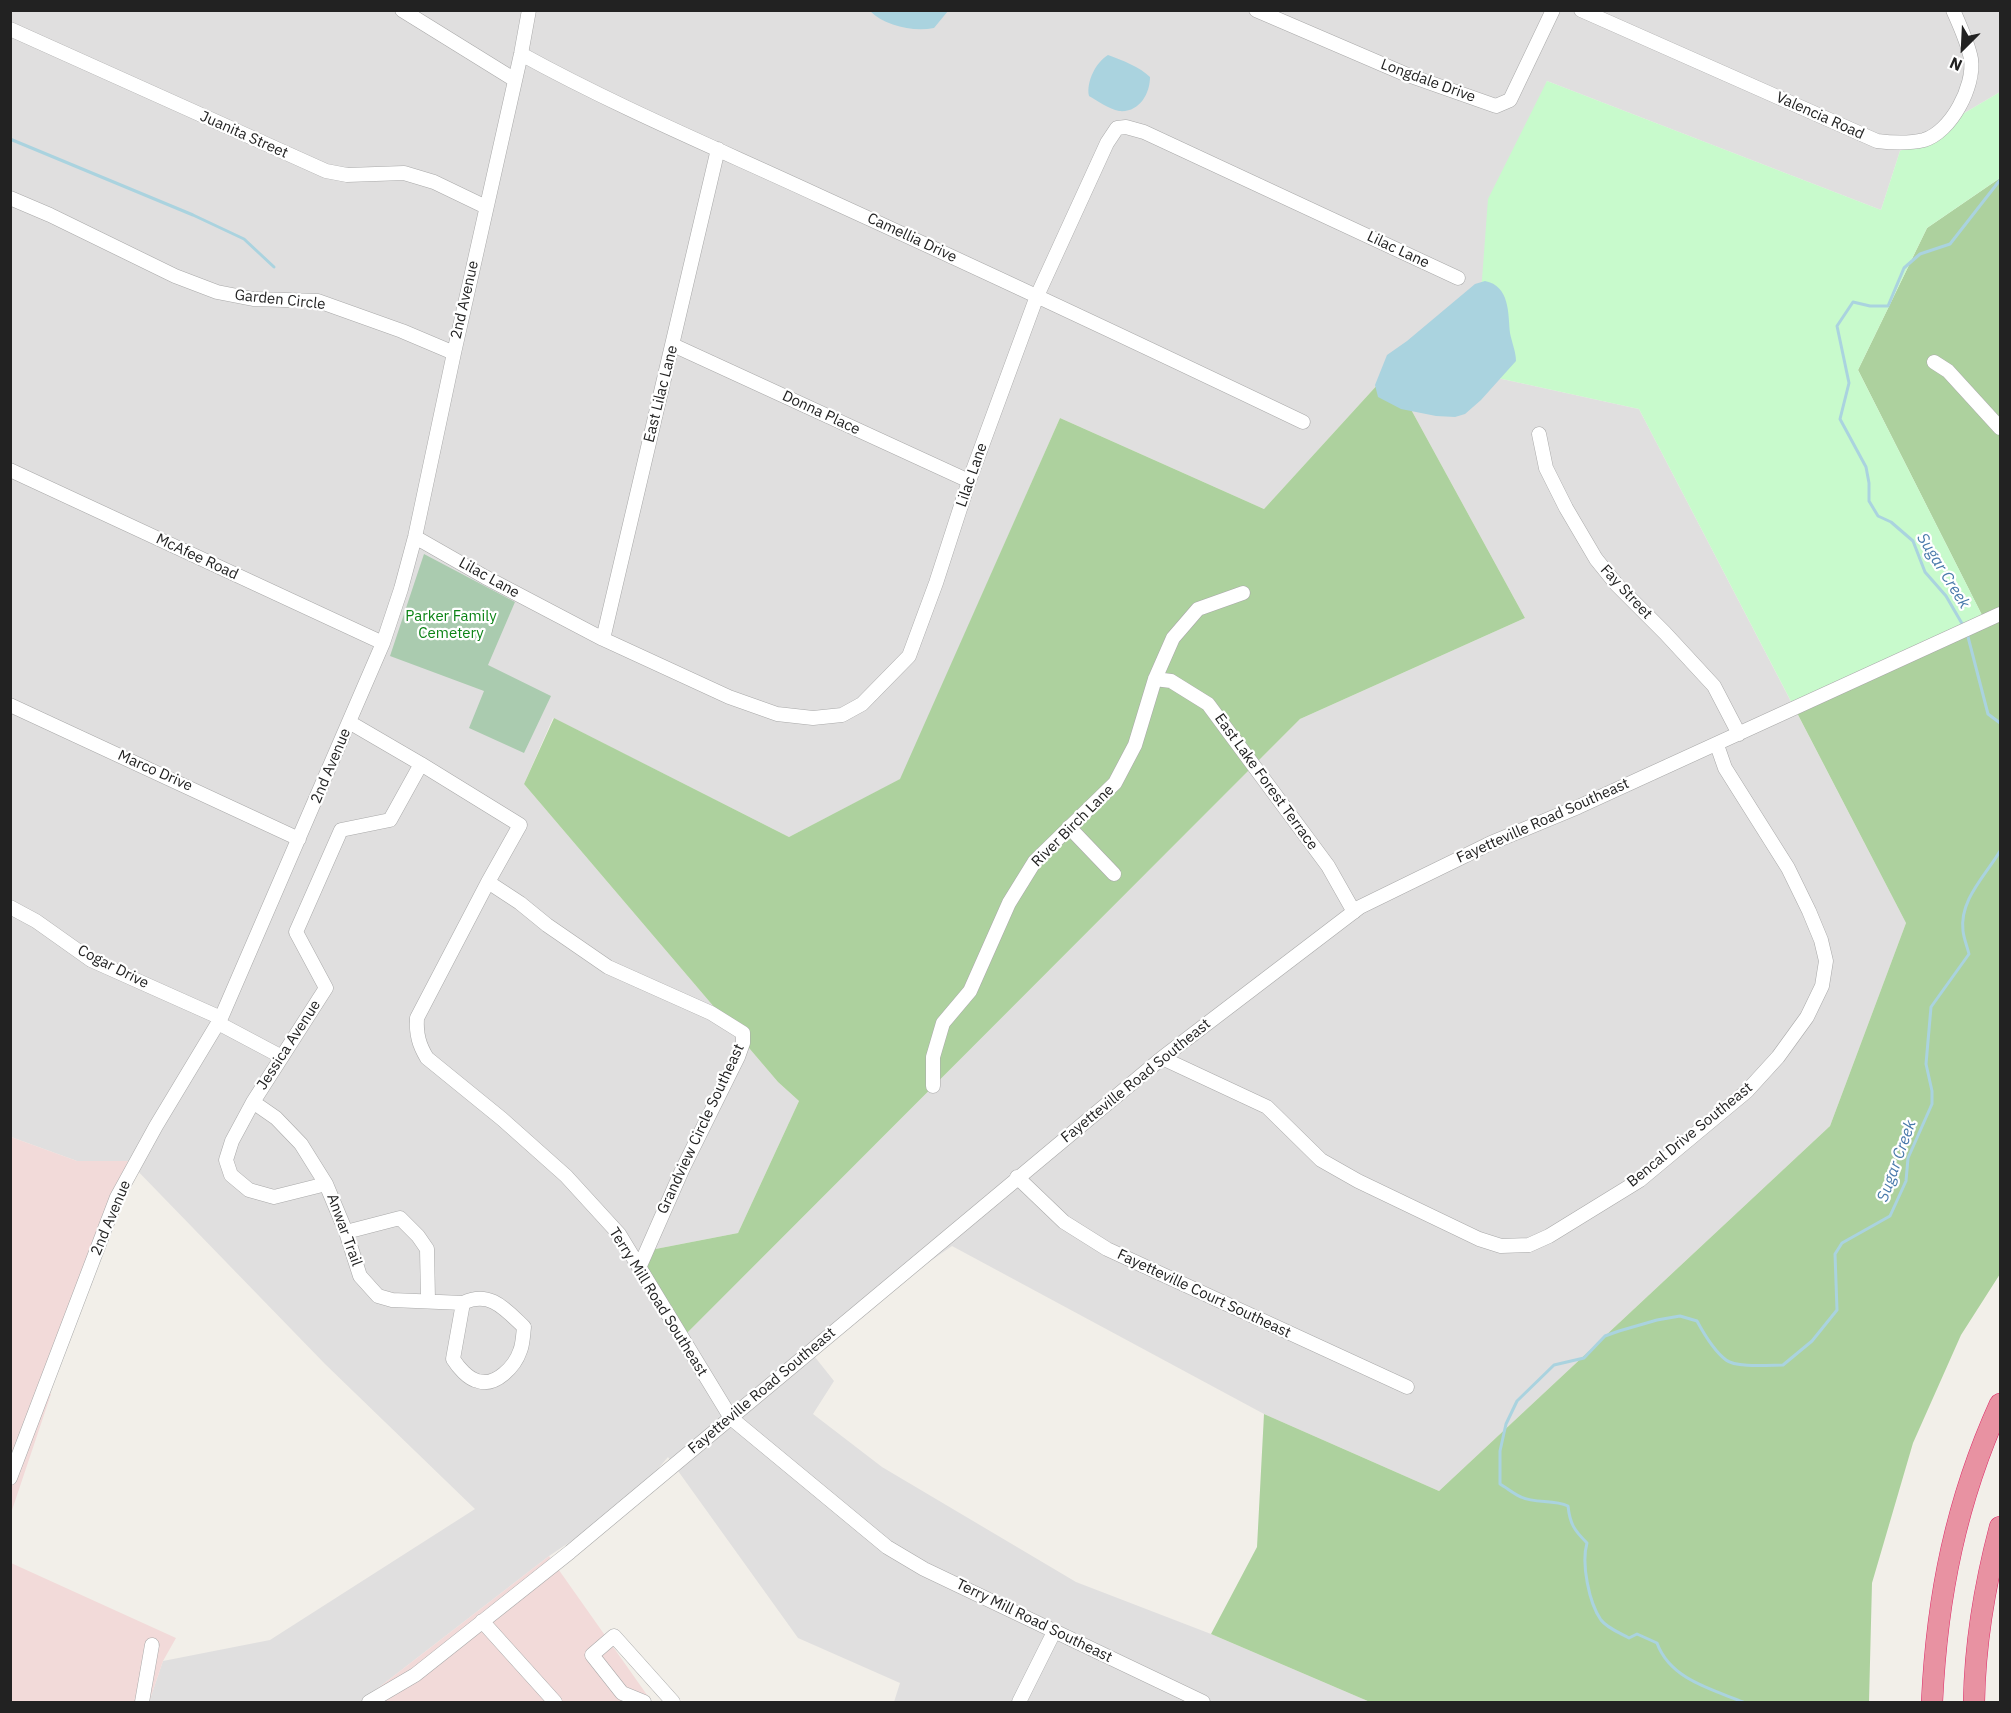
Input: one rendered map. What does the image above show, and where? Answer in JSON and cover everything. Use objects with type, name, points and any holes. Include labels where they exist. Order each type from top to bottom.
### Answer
[{"type":"highway","points":[[1932,1702],[1938,1620],[1950,1555],[1967,1491],[1982,1447],[2001,1404]]},
{"type":"highway","points":[[1974,1702],[1983,1606],[2001,1527]]},
{"type":"street","points":[[402,10],[515,80]]},
{"type":"street","name":"2nd Avenue","points":[[10,1478],[117,1197],[219,1020],[383,643],[416,537],[529,10]]},
{"type":"street","name":"Longdale Drive","points":[[1256,10],[1405,74],[1496,106],[1510,100],[1553,10]]},
{"type":"street","name":"Valencia Road","points":[[1581,10],[1877,141],[1903,144],[1926,140],[1940,131],[1955,111],[1966,90],[1971,60],[1953,10]]},
{"type":"street","name":"Juanita Street","points":[[10,29],[326,171],[347,175],[404,173],[434,182],[486,207]]},
{"type":"street","name":"Camellia Drive","points":[[521,54],[552,71],[1303,422]]},
{"type":"street","name":"Lilac Lane","points":[[416,537],[485,577],[603,639],[729,697],[777,714],[813,718],[842,715],[862,704],[909,656],[936,584],[969,481],[1037,296],[1107,143],[1118,128],[1126,127],[1144,132],[1458,278]]},
{"type":"street","name":"East Lilac Lane","points":[[603,639],[718,149]]},
{"type":"street","name":"Garden Circle","points":[[10,198],[175,276],[217,292],[253,299],[318,301],[356,313],[454,353]]},
{"type":"street","name":"Donna Place","points":[[673,345],[969,481]]},
{"type":"street","points":[[1934,362],[1948,371],[2001,428]]},
{"type":"street","name":"Fay Street","points":[[1539,435],[1546,468],[1596,559],[1617,585],[1714,686],[1739,734]]},
{"type":"street","name":"McAfee Road","points":[[10,470],[383,643]]},
{"type":"street","name":"River Birch Lane","points":[[933,1086],[933,1057],[944,1023],[970,991],[1009,903],[1035,861],[1115,783],[1136,745],[1155,679],[1173,638],[1198,609],[1243,593]]},
{"type":"street","name":"Fayetteville Road Southeast","points":[[369,1702],[415,1675],[570,1552],[1162,1058],[1354,912],[1404,884],[1491,843],[1717,745],[2001,614]]},
{"type":"street","name":"East Lake Forest Terrace","points":[[1155,679],[1172,681],[1208,704],[1328,866],[1354,912]]},
{"type":"street","name":"Marco Drive","points":[[10,705],[299,838]]},
{"type":"street","name":"Terry Mill Road Southeast","points":[[349,722],[520,825],[417,1018],[416,1032],[420,1047],[427,1058],[502,1119],[566,1176],[619,1234],[731,1418],[887,1547],[924,1569],[1203,1702]]},
{"type":"street","name":"Bencal Drive Southeast","points":[[1162,1058],[1267,1107],[1321,1160],[1349,1176],[1479,1239],[1501,1246],[1529,1245],[1549,1236],[1640,1180],[1747,1091],[1778,1057],[1808,1017],[1822,986],[1826,960],[1821,940],[1809,911],[1788,868],[1725,768],[1717,745]]},
{"type":"street","name":"Jessica Avenue","points":[[326,1184],[274,1197],[249,1190],[231,1175],[226,1160],[232,1141],[253,1102],[326,988],[296,932],[341,830],[390,820],[421,764]]},
{"type":"street","points":[[1069,827],[1114,874]]},
{"type":"street","name":"Grandview Circle Southeast","points":[[488,882],[608,967],[711,1013],[743,1032],[743,1043],[738,1057],[683,1168],[639,1268]]},
{"type":"street","name":"Cogar Drive","points":[[10,907],[36,921],[91,960],[219,1020],[282,1057]]},
{"type":"street","name":"Anwar Trail","points":[[253,1102],[276,1118],[301,1144],[326,1184],[346,1232],[360,1276],[378,1296],[392,1300],[463,1303],[472,1299],[494,1300],[524,1327],[521,1349],[513,1365],[495,1380],[478,1381],[459,1369],[453,1359],[463,1303]]},
{"type":"street","name":"Fayetteville Court Southeast","points":[[1017,1177],[1064,1222],[1107,1250],[1407,1388]]},
{"type":"street","points":[[346,1232],[400,1218],[427,1249],[428,1300]]},
{"type":"street","points":[[482,1622],[555,1702]]},
{"type":"street","points":[[1019,1702],[1054,1632]]},
{"type":"street","points":[[644,1702],[622,1693],[592,1655],[614,1636],[673,1702]]},
{"type":"street","points":[[142,1702],[152,1645]]},
{"type":"shaded area","points":[[10,11],[2000,11],[2000,92],[1900,151],[1881,210],[1547,81],[1475,373],[1639,409],[1906,923],[1830,1126],[1439,1491],[1264,1414],[952,1246],[807,1347],[834,1381],[813,1414],[882,1467],[1076,1582],[1211,1634],[1370,1702],[894,1702],[900,1683],[798,1638],[668,1457],[630,1502],[549,1556],[360,1702],[149,1702],[163,1661],[270,1640],[475,1509],[325,1364],[128,1161],[77,1161],[11,1137]],"holes":[[[1390,371],[1525,618],[1300,719],[680,1340],[640,1252],[738,1233],[799,1101],[778,1082],[524,784],[553,718],[789,837],[901,779],[1060,418],[1264,509]]]},
{"type":"shaded area","points":[[11,1137],[77,1161],[128,1161],[37,1389],[51,1394],[11,1513]]},
{"type":"shaded area","points":[[549,1556],[652,1702],[360,1702]]},
{"type":"shaded area","points":[[11,1563],[176,1638],[163,1661],[149,1702],[11,1702]]},
{"type":"green space","points":[[1547,81],[1881,210],[1900,151],[2000,92],[2000,178],[1927,228],[1858,370],[1988,627],[1795,709],[1639,409],[1475,373],[1488,199]]},
{"type":"green space","points":[[2000,178],[2000,1274],[1961,1335],[1913,1443],[1872,1583],[1869,1702],[1370,1702],[1211,1634],[1257,1547],[1264,1414],[1439,1491],[1830,1126],[1906,923],[1795,709],[1988,627],[1858,370],[1927,228]]},
{"type":"green space","points":[[1390,371],[1525,618],[1300,719],[679,1341],[640,1252],[738,1233],[799,1101],[778,1082],[524,784],[554,718],[789,837],[900,779],[1060,418],[1264,509]]},
{"type":"green space","name":"Parker Family Cemetery","points":[[424,554],[515,602],[488,665],[551,696],[524,753],[469,728],[484,691],[390,656]]},
{"type":"water","points":[[870,11],[948,11],[934,28],[917,29],[900,27],[883,21]]},
{"type":"water","points":[[1108,55],[1136,67],[1150,77],[1148,90],[1138,106],[1119,111],[1089,96],[1089,85],[1093,73]]},
{"type":"water","points":[[1485,281],[1499,288],[1506,301],[1516,361],[1481,400],[1465,414],[1455,417],[1401,409],[1378,397],[1375,385],[1387,355],[1475,284]]},
{"type":"waterway","points":[[10,139],[193,215],[244,239],[274,267]]},
{"type":"waterway","name":"Sugar Creek","points":[[1964,627],[1946,596],[1925,572],[1913,541],[1891,522],[1878,516],[1869,501],[1866,467],[1840,419],[1849,383],[1837,326],[1853,302],[1870,306],[1888,306],[1904,268],[1920,254],[1950,244],[2000,180]]},
{"type":"waterway","name":"Sugar Creek","points":[[1967,633],[1988,714],[2000,723]]},
{"type":"waterway","name":"Sugar Creek","points":[[1743,1702],[1705,1687],[1681,1674],[1671,1666],[1657,1643],[1637,1634],[1629,1638],[1610,1628],[1601,1620],[1593,1604],[1587,1583],[1585,1561],[1587,1543],[1573,1526],[1568,1506],[1527,1499],[1500,1484],[1500,1451],[1506,1424],[1517,1401],[1554,1365],[1584,1358],[1605,1336],[1657,1320],[1680,1316],[1697,1321],[1717,1352],[1726,1360],[1737,1364],[1783,1365],[1812,1341],[1837,1310],[1835,1254],[1842,1243],[1890,1216],[1906,1181],[1908,1158],[1932,1104],[1932,1091],[1926,1064],[1931,1007],[1969,954],[1963,931],[1965,909],[1975,888],[2000,851]]}]
